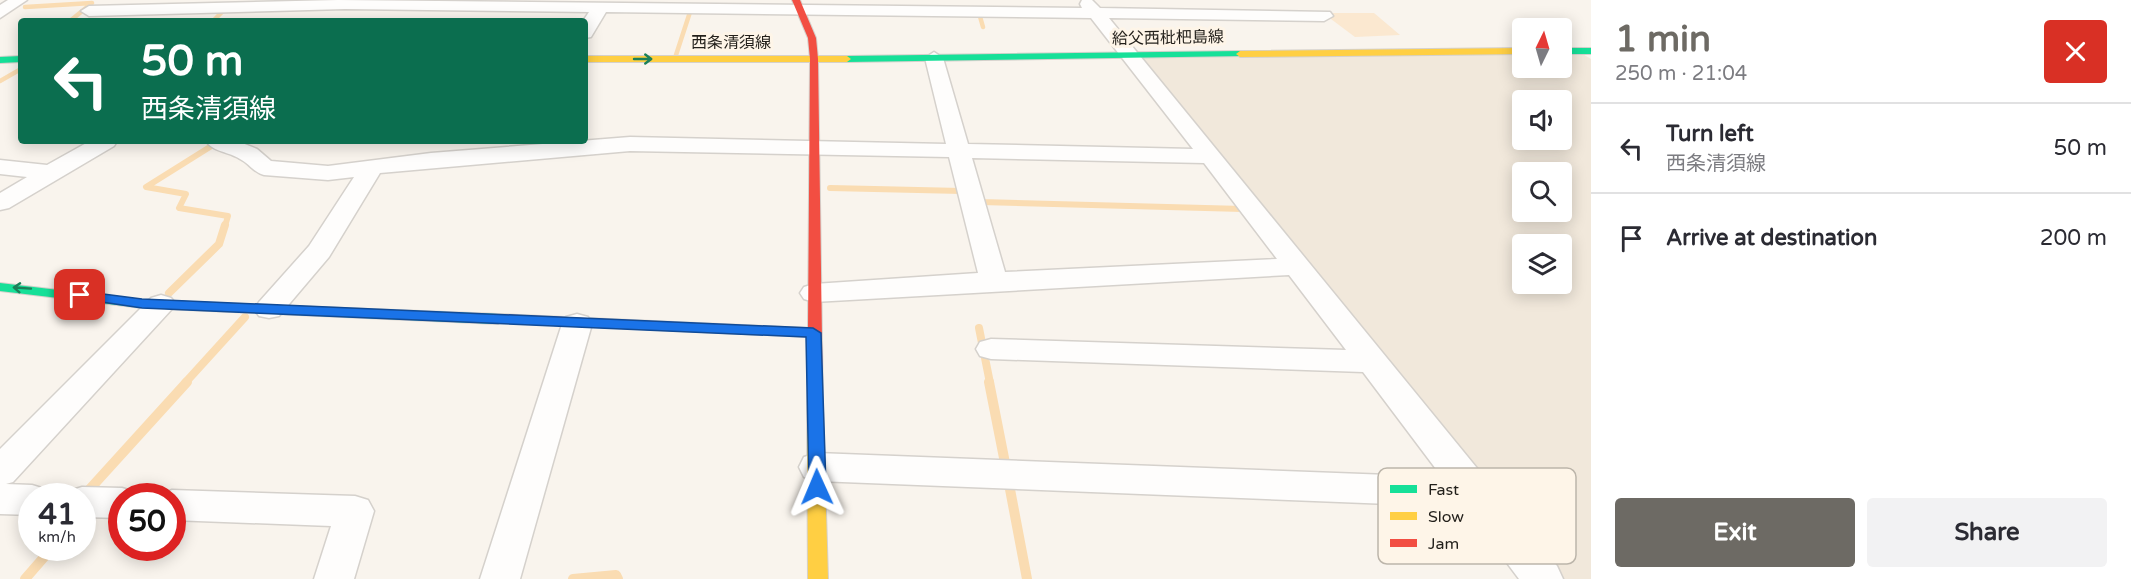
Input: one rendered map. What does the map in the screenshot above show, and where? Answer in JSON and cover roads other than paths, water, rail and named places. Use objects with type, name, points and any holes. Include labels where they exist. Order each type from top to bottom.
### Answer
[{"type":"main road","points":[[799,4],[813,38],[814,59],[816,147],[813,333],[818,579]]},
{"type":"main road","name":"給父西枇杷島線","points":[[814,59],[1512,51]]},
{"type":"main road","points":[[1572,51],[1591,51]]},
{"type":"main road","name":"西条清須線","points":[[588,59],[814,59]]},
{"type":"main road","points":[[0,60],[18,60]]},
{"type":"main road","points":[[0,287],[161,304],[813,333]]},
{"type":"street","points":[[0,13],[20,0]]},
{"type":"street","points":[[321,18],[343,4]]},
{"type":"street","points":[[89,11],[343,4],[601,6],[799,4],[1090,6],[1324,16]]},
{"type":"street","points":[[588,28],[601,6]]},
{"type":"street","points":[[1090,6],[1457,468]]},
{"type":"street","points":[[934,58],[961,151],[994,281]]},
{"type":"street","points":[[0,203],[101,144]]},
{"type":"street","points":[[224,144],[249,154],[264,168],[328,173],[430,160],[598,145],[816,147],[1211,156]]},
{"type":"street","points":[[0,167],[51,173]]},
{"type":"street","points":[[269,309],[319,250],[371,169]]},
{"type":"street","points":[[814,293],[994,281],[1298,266]]},
{"type":"street","points":[[0,472],[161,304]]},
{"type":"street","points":[[500,579],[577,324]]},
{"type":"street","points":[[991,349],[1374,362]]},
{"type":"street","points":[[817,467],[1378,489]]},
{"type":"street","points":[[0,499],[18,500]]},
{"type":"street","points":[[186,505],[355,511],[334,579]]},
{"type":"street","points":[[1531,564],[1543,579]]},
{"type":"waterway","points":[[25,7],[92,3],[74,18]]},
{"type":"waterway","points":[[216,18],[225,9]]},
{"type":"waterway","points":[[676,55],[691,9]]},
{"type":"waterway","points":[[979,13],[983,27]]},
{"type":"waterway","points":[[0,81],[18,71]]},
{"type":"waterway","points":[[212,144],[146,187],[186,194],[179,208],[228,216],[225,226]]},
{"type":"waterway","points":[[830,188],[962,191]]},
{"type":"waterway","points":[[980,197],[981,202],[1243,209]]},
{"type":"waterway","points":[[169,293],[219,244],[225,225]]},
{"type":"waterway","points":[[185,383],[245,317]]},
{"type":"waterway","points":[[979,328],[990,383]]},
{"type":"waterway","points":[[95,483],[187,382]]},
{"type":"waterway","points":[[989,382],[1006,468]]},
{"type":"waterway","points":[[1009,484],[1027,579]]},
{"type":"waterway","points":[[25,579],[41,561]]},
{"type":"waterway","points":[[573,579],[616,575],[618,579]]}]
